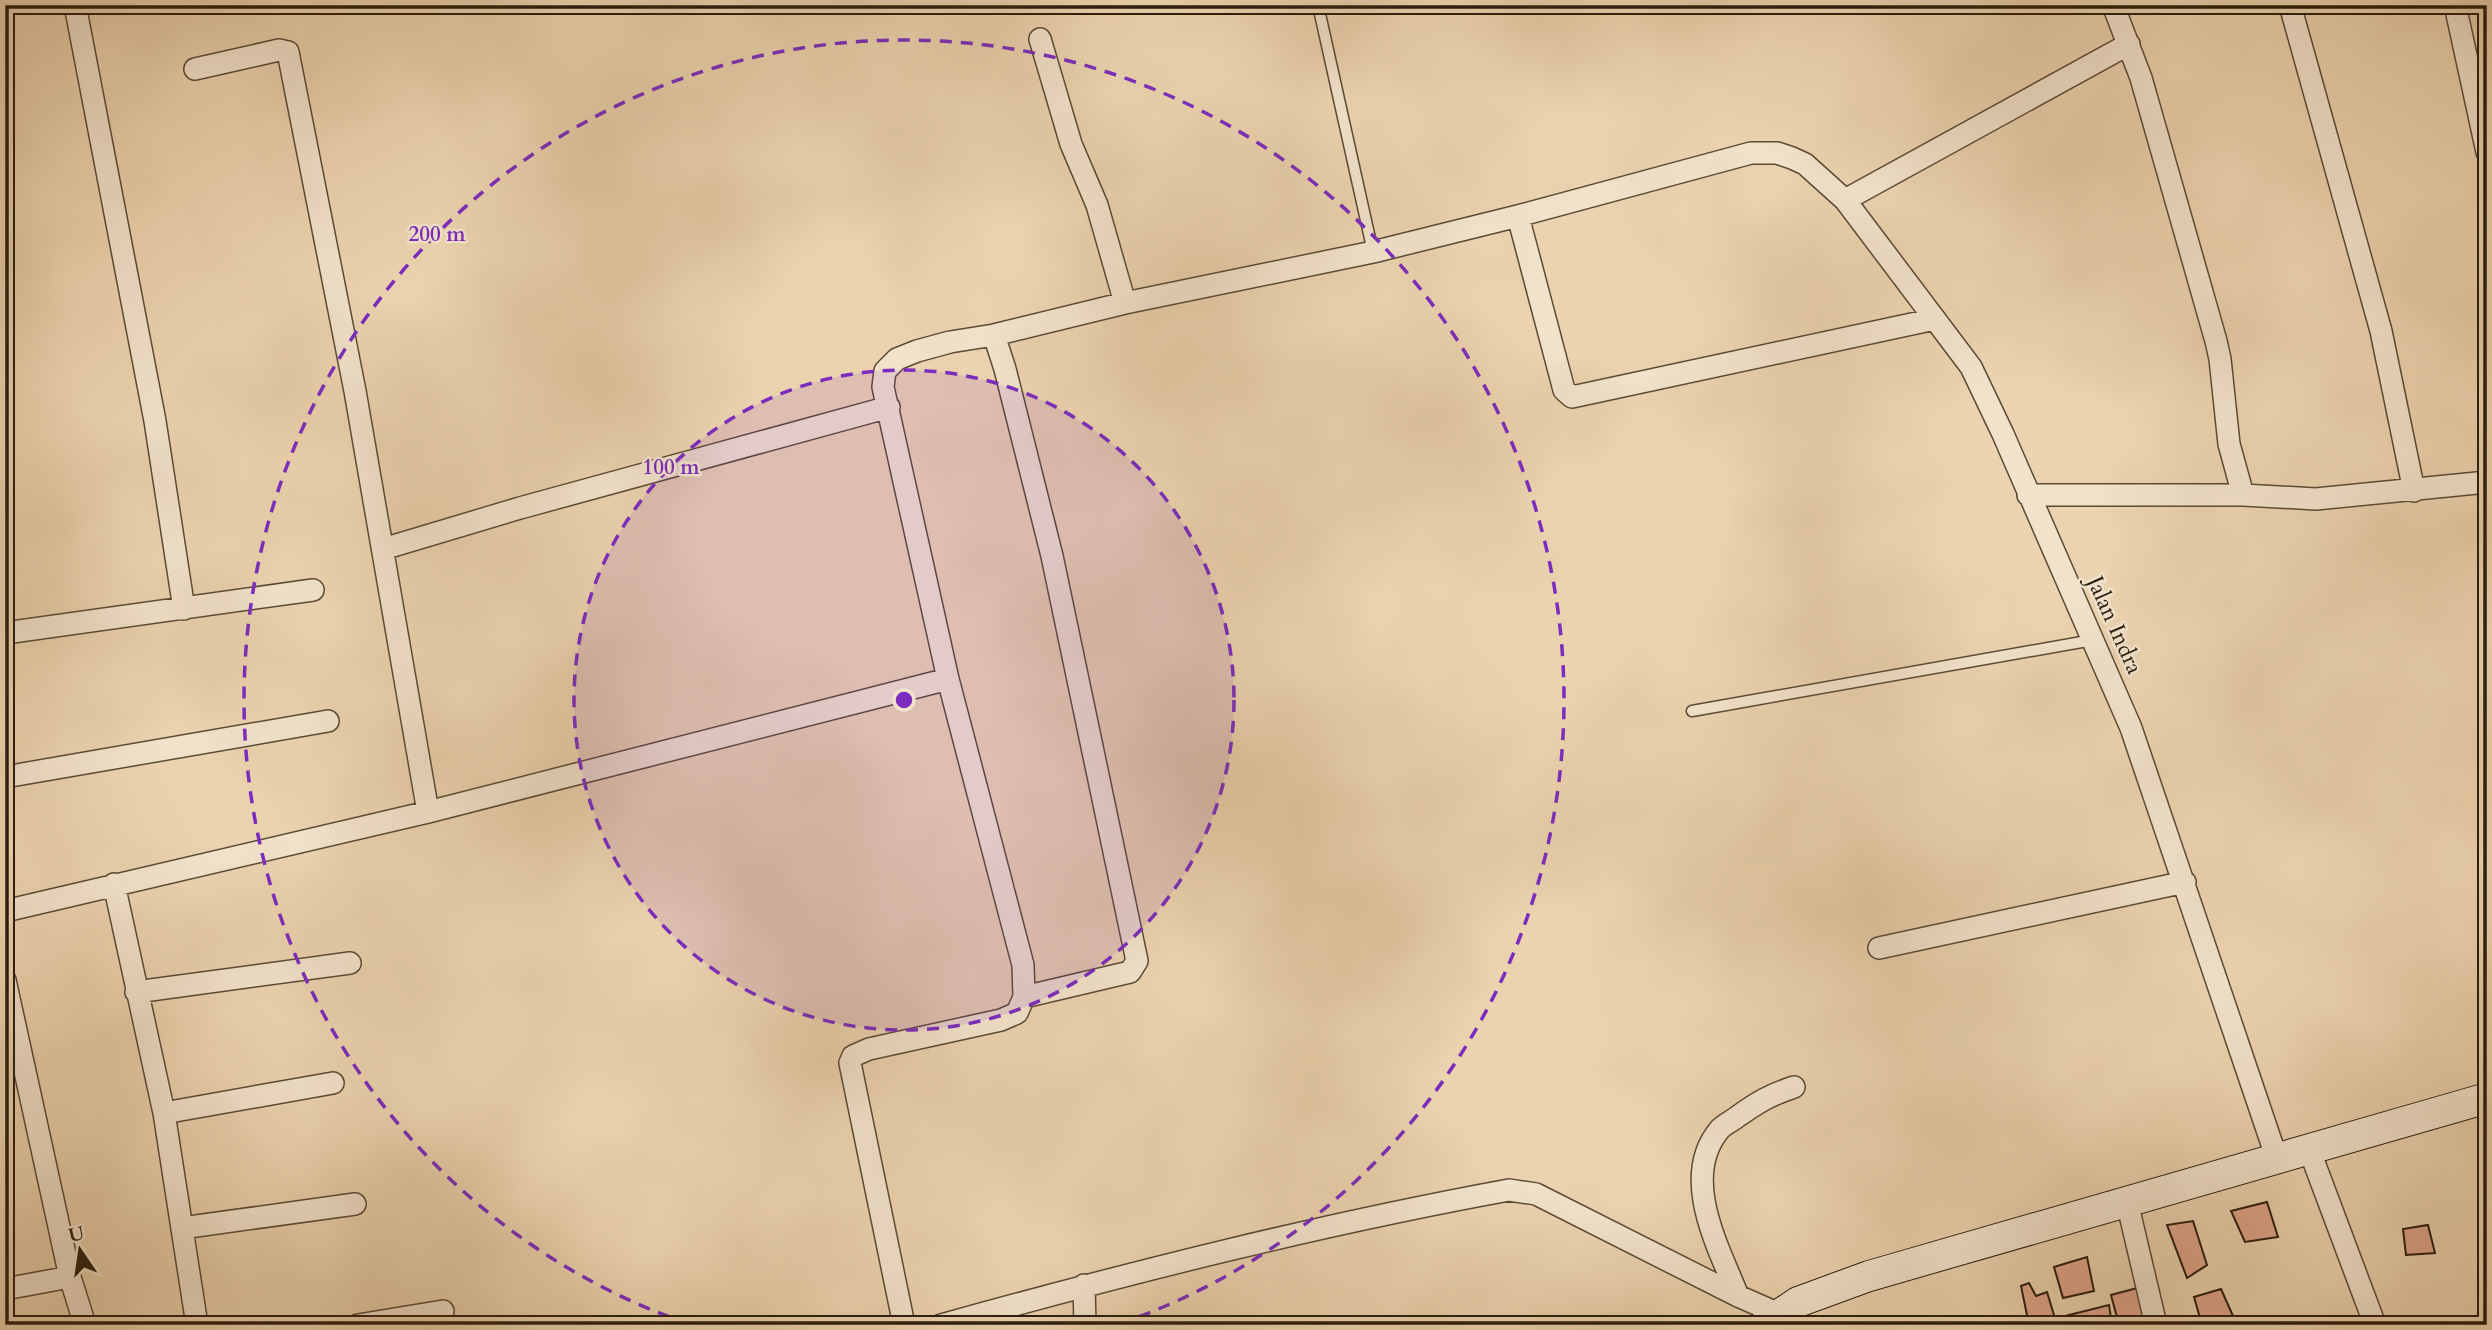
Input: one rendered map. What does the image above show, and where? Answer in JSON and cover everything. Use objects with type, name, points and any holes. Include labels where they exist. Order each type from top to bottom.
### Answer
[{"type":"main road","points":[[1771,1320],[1816,1294],[1869,1276],[2487,1098]]},
{"type":"street","points":[[75,5],[155,421],[184,609]]},
{"type":"street","points":[[2113,5],[2141,78],[2216,341],[2229,444],[2243,495]]},
{"type":"street","points":[[2290,5],[2381,331],[2414,491]]},
{"type":"street","points":[[2455,5],[2487,152]]},
{"type":"street","points":[[1040,39],[1071,144],[1097,205],[1125,303]]},
{"type":"street","points":[[1845,200],[2129,44]]},
{"type":"street","points":[[195,69],[279,50],[288,52],[355,391],[428,813]]},
{"type":"street","name":"Jalan Indra","points":[[1518,216],[1751,153],[1777,153],[1805,164],[1845,200],[1971,367],[1988,400],[2131,728],[2277,1159]]},
{"type":"street","points":[[904,1325],[850,1063],[853,1056],[869,1049],[1001,1020],[1017,1013],[1024,997],[1023,965],[948,678],[883,387],[885,371],[897,359],[950,342],[994,335],[1125,303],[1373,252],[1518,216],[1564,390],[1572,397],[1935,319]]},
{"type":"street","points":[[994,335],[1050,545],[1137,961],[1130,972],[1024,997]]},
{"type":"street","points":[[383,549],[520,508],[889,408]]},
{"type":"street","points":[[2028,495],[2243,495],[2316,499],[2487,482]]},
{"type":"street","points":[[5,633],[313,590]]},
{"type":"street","points":[[5,911],[428,813],[948,678]]},
{"type":"street","points":[[5,777],[328,720]]},
{"type":"street","points":[[1879,948],[2185,882]]},
{"type":"street","points":[[114,884],[164,1113],[197,1325]]},
{"type":"street","points":[[136,992],[351,963]]},
{"type":"street","points":[[5,980],[70,1276],[85,1325]]},
{"type":"street","points":[[164,1113],[333,1083]]},
{"type":"street","points":[[1738,1296],[1705,1209],[1705,1154],[1721,1129],[1765,1097],[1794,1087]]},
{"type":"street","points":[[2309,1149],[2375,1325]]},
{"type":"street","points":[[941,1325],[1084,1285],[1273,1238],[1509,1190],[1536,1194],[1738,1296],[1771,1320]]},
{"type":"street","points":[[2127,1202],[2156,1325]]},
{"type":"street","points":[[181,1227],[355,1204]]},
{"type":"street","points":[[5,1289],[70,1276]]},
{"type":"street","points":[[1084,1285],[1085,1325]]},
{"type":"street","points":[[358,1325],[443,1311]]},
{"type":"lane","points":[[1318,5],[1373,252]]},
{"type":"lane","points":[[1692,711],[2093,640]]},
{"type":"building","points":[[2267,1202],[2278,1237],[2245,1242],[2231,1211]]},
{"type":"building","points":[[2193,1221],[2207,1265],[2187,1278],[2167,1225]]},
{"type":"building","points":[[2428,1225],[2435,1253],[2406,1255],[2403,1229]]},
{"type":"building","points":[[2087,1257],[2094,1291],[2063,1298],[2054,1267]]},
{"type":"building","points":[[2029,1283],[2036,1296],[2047,1292],[2057,1325],[2029,1325],[2021,1286]]},
{"type":"building","points":[[2141,1287],[2148,1321],[2137,1325],[2119,1325],[2111,1295]]},
{"type":"building","points":[[2221,1289],[2237,1325],[2202,1325],[2194,1297]]},
{"type":"building","points":[[2109,1305],[2112,1325],[2067,1325],[2065,1316]]}]
